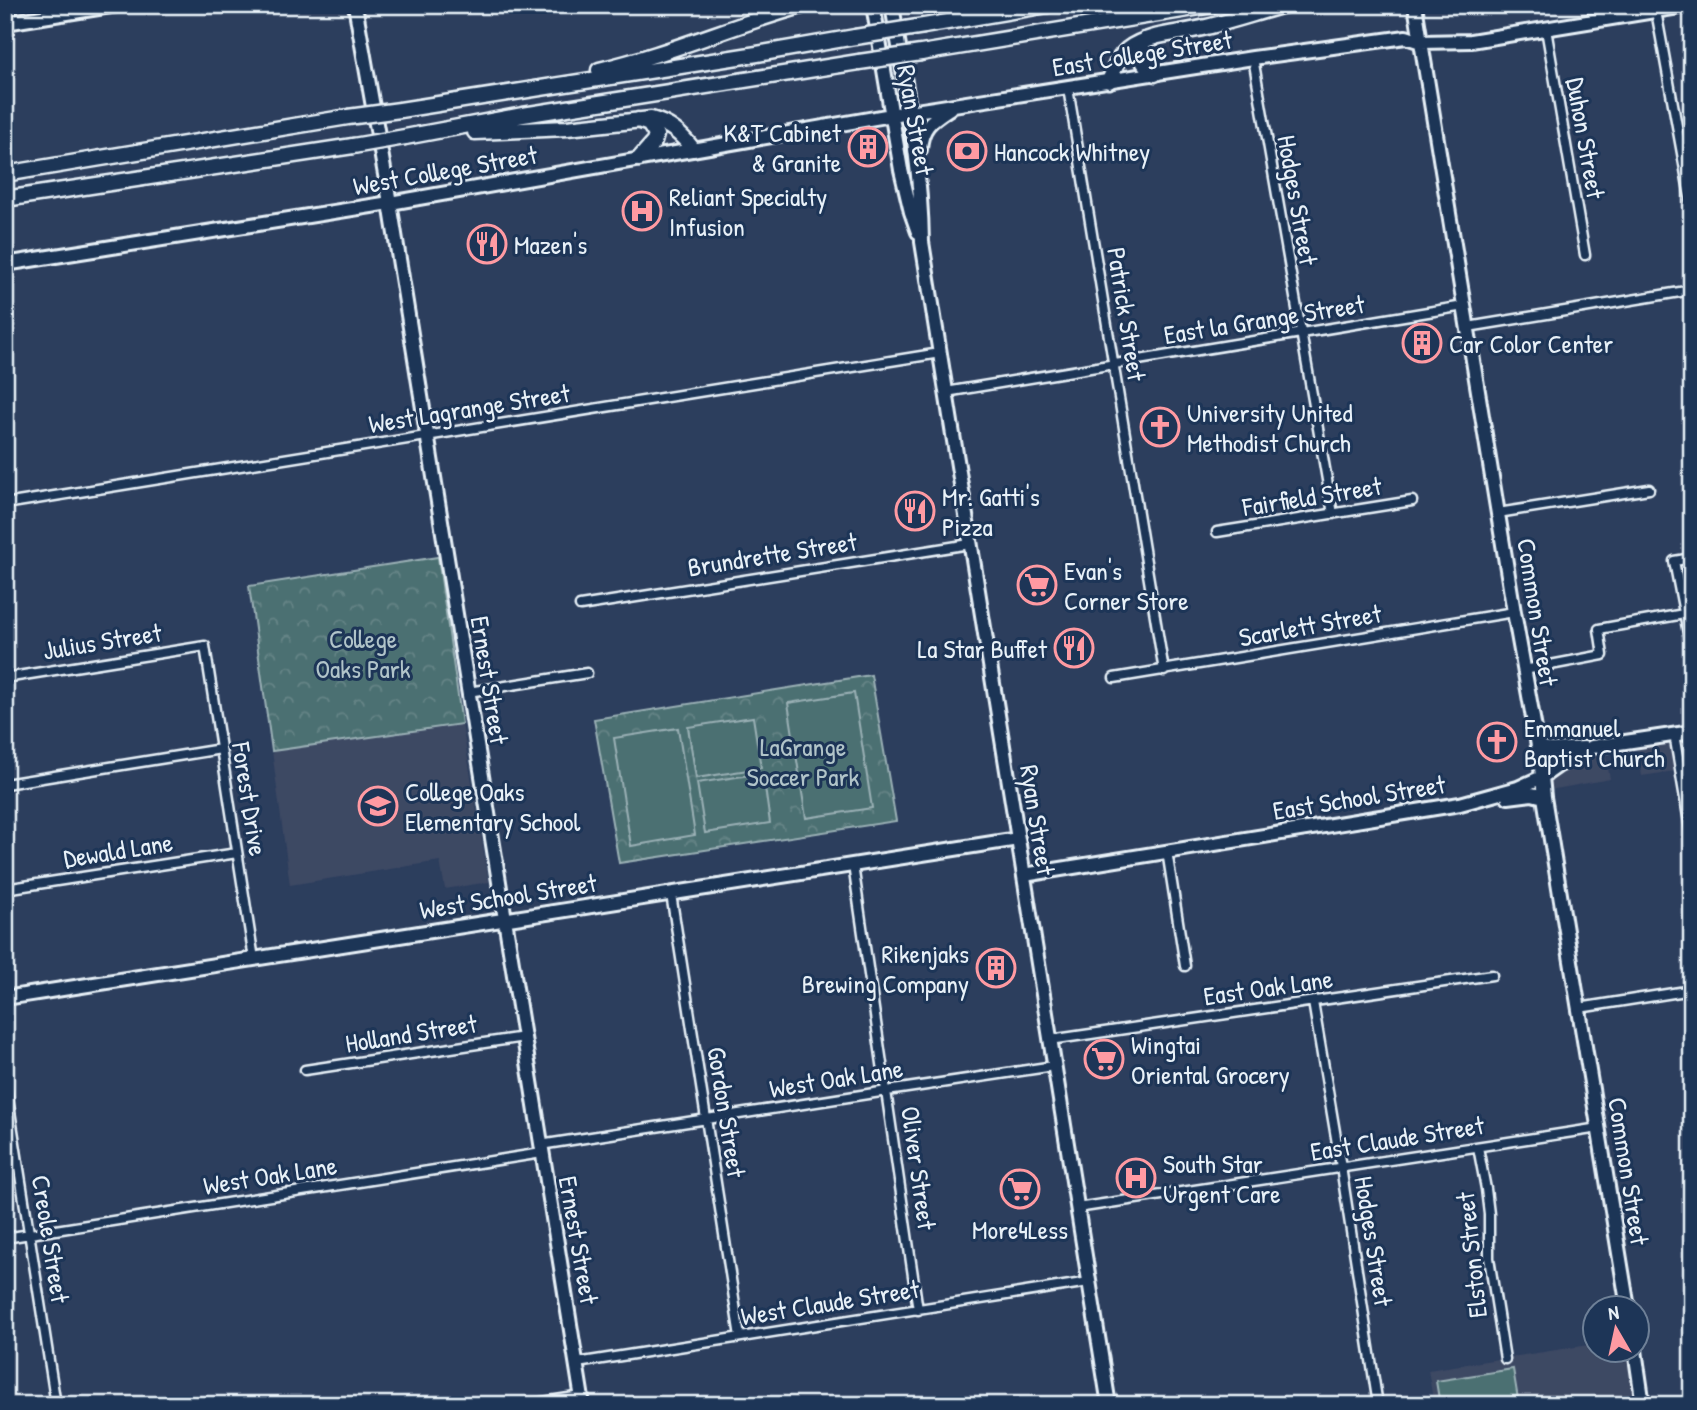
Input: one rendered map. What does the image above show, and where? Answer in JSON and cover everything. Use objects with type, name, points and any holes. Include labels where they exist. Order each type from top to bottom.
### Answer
[{"type":"highway","points":[[5,174],[1048,5]]},
{"type":"highway","points":[[5,199],[353,146],[523,115],[1213,5]]},
{"type":"highway","points":[[1109,81],[1123,54],[1144,40],[1202,29],[1285,5]]},
{"type":"highway","points":[[491,96],[618,66],[802,6]]},
{"type":"highway","points":[[1144,40],[1142,60],[1155,74]]},
{"type":"highway","points":[[424,134],[567,128],[651,119],[675,129],[693,149]]},
{"type":"highway","points":[[637,120],[649,124],[656,135],[654,142],[639,159]]},
{"type":"street","points":[[5,23],[117,5]]},
{"type":"street","name":"Ernest Street","points":[[355,5],[390,203],[582,1400]]},
{"type":"street","name":"Ryan Street","points":[[873,5],[901,170],[911,212],[922,242]]},
{"type":"street","name":"Ryan Street","points":[[892,5],[919,171],[922,242],[1109,1405]]},
{"type":"street","name":"Common Street","points":[[1415,5],[1626,1294]]},
{"type":"street","name":"East College Street","points":[[892,116],[1253,58],[1406,37],[1421,42],[1471,41],[1691,5]]},
{"type":"street","points":[[1656,11],[1692,208]]},
{"type":"street","name":"Duhon Street","points":[[1546,29],[1585,255]]},
{"type":"street","name":"Hodges Street","points":[[1253,58],[1333,514]]},
{"type":"street","name":"Patrick Street","points":[[1068,88],[1164,671]]},
{"type":"street","points":[[919,171],[923,131],[929,122],[954,105]]},
{"type":"street","name":"West College Street","points":[[5,264],[390,203],[892,116]]},
{"type":"street","points":[[1468,327],[1692,290]]},
{"type":"street","name":"East la Grange Street","points":[[946,392],[1464,306]]},
{"type":"street","name":"West Lagrange Street","points":[[5,504],[940,353]]},
{"type":"street","points":[[1498,513],[1649,489]]},
{"type":"street","name":"Fairfield Street","points":[[1217,532],[1412,502]]},
{"type":"street","name":"Brundrette Street","points":[[580,606],[970,544]]},
{"type":"street","points":[[1692,558],[1674,561],[1692,654]]},
{"type":"street","name":"Scarlett Street","points":[[1114,678],[1514,612]]},
{"type":"street","points":[[1524,670],[1603,655],[1599,629],[1684,614]]},
{"type":"street","name":"Julius Street","points":[[5,678],[205,646]]},
{"type":"street","name":"Forest Drive","points":[[205,646],[254,959]]},
{"type":"street","points":[[468,692],[587,673]]},
{"type":"street","name":"East School Street","points":[[1024,875],[1460,804],[1518,788],[1592,747],[1692,732]]},
{"type":"street","points":[[1674,734],[1692,840]]},
{"type":"street","points":[[1538,746],[1550,750],[1592,747]]},
{"type":"street","points":[[5,784],[221,749]]},
{"type":"street","points":[[1460,804],[1532,794],[1544,796]]},
{"type":"street","name":"West School Street","points":[[5,998],[1018,839]]},
{"type":"street","points":[[1167,851],[1185,966]]},
{"type":"street","name":"Dewald Lane","points":[[5,889],[237,853]]},
{"type":"street","name":"Oliver Street","points":[[853,865],[918,1310]]},
{"type":"street","name":"Gordon Street","points":[[671,894],[740,1337]]},
{"type":"street","name":"East Oak Lane","points":[[1050,1040],[1492,975]]},
{"type":"street","points":[[1579,1008],[1692,990]]},
{"type":"street","name":"Hodges Street","points":[[1313,1002],[1378,1405]]},
{"type":"street","name":"Holland Street","points":[[306,1070],[524,1037]]},
{"type":"street","name":"West Oak Lane","points":[[5,1238],[707,1119],[1054,1066]]},
{"type":"street","name":"Creole Street","points":[[5,1079],[56,1405]]},
{"type":"street","name":"East Claude Street","points":[[1077,1208],[1599,1128]]},
{"type":"street","name":"Elston Street","points":[[1478,1147],[1488,1202],[1489,1258],[1506,1359]]},
{"type":"street","name":"West Claude Street","points":[[577,1363],[1089,1282]]},
{"type":"street","points":[[1637,1364],[1643,1405]]},
{"type":"street","points":[[523,1405],[582,1400]]},
{"type":"shaded area","points":[[5,5],[56,5],[5,13]]},
{"type":"shaded area","name":"College Oaks Elementary School","points":[[462,724],[489,882],[445,889],[440,861],[290,885],[272,751]]},
{"type":"shaded area","points":[[1692,737],[1692,791],[1679,793],[1675,771],[1642,776],[1637,745]]},
{"type":"shaded area","points":[[1605,751],[1610,779],[1550,790],[1545,760]]},
{"type":"shaded area","points":[[1582,1346],[1582,1364],[1628,1364],[1635,1405],[1434,1405],[1428,1370]]},
{"type":"green space","name":"College Oaks Park","points":[[438,557],[462,724],[272,751],[249,586]]},
{"type":"green space","name":"LaGrange Soccer Park","points":[[871,675],[896,821],[619,863],[594,719]]},
{"type":"green space","points":[[854,693],[872,808],[806,818],[788,703]]},
{"type":"green space","points":[[753,717],[761,768],[696,778],[688,727]]},
{"type":"green space","points":[[678,728],[695,835],[631,846],[614,738]]},
{"type":"green space","points":[[763,773],[770,823],[705,833],[697,783]]},
{"type":"green space","points":[[1513,1369],[1519,1405],[1440,1405],[1436,1381]]},
{"type":"place","name":"K&T Cabinet & Granite","points":[[868,147]]},
{"type":"place","name":"Hancock Whitney","points":[[967,151]]},
{"type":"place","name":"Reliant Specialty Infusion","points":[[642,211]]},
{"type":"place","name":"Mazen's","points":[[487,244]]},
{"type":"place","name":"Car Color Center","points":[[1422,343]]},
{"type":"place","name":"University United Methodist Church","points":[[1160,427]]},
{"type":"place","name":"Mr. Gatti's Pizza","points":[[915,511]]},
{"type":"place","name":"Evan's Corner Store","points":[[1037,585]]},
{"type":"place","name":"La Star Buffet","points":[[1074,648]]},
{"type":"place","name":"Emmanuel Baptist Church","points":[[1497,742]]},
{"type":"place","name":"College Oaks Elementary School","points":[[378,806]]},
{"type":"place","name":"Rikenjaks Brewing Company","points":[[996,968]]},
{"type":"place","name":"Wingtai Oriental Grocery","points":[[1104,1059]]},
{"type":"place","name":"South Star Urgent Care","points":[[1136,1178]]},
{"type":"place","name":"More4Less","points":[[1020,1189]]}]
